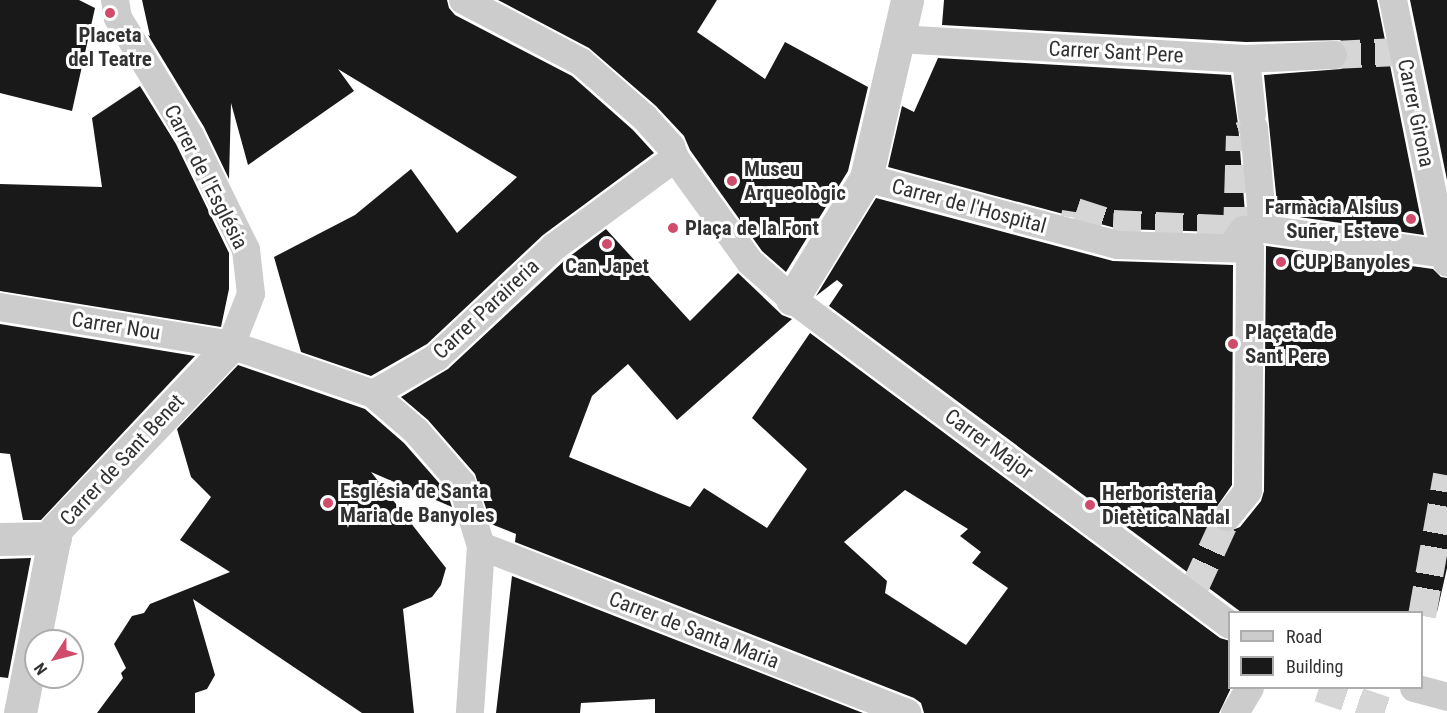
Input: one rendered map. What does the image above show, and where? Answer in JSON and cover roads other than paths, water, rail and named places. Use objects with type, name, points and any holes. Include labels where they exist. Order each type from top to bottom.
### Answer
[{"type":"street","points":[[463,0],[581,62],[645,118],[671,147],[675,158]]},
{"type":"street","points":[[792,299],[866,178],[907,0]]},
{"type":"street","name":"Carrer Girona","points":[[1393,0],[1401,52],[1446,258]]},
{"type":"street","name":"Carrer de l'Església","points":[[117,9],[190,136],[246,250],[251,294],[231,345]]},
{"type":"street","name":"Carrer Sant Pere","points":[[898,39],[1246,59],[1334,55]]},
{"type":"street","points":[[1227,517],[1248,491],[1248,236],[1251,128],[1246,59]]},
{"type":"street","name":"Carrer Paraireria","points":[[373,394],[437,357],[554,247],[675,158]]},
{"type":"street","name":"Carrer Major","points":[[675,158],[750,262],[792,299],[1192,591],[1228,623]]},
{"type":"street","name":"Carrer de l'Hospital","points":[[866,178],[1074,226],[1117,245],[1248,236],[1446,258]]},
{"type":"street","name":"Carrer Nou","points":[[0,308],[231,345],[339,380],[373,394],[416,431],[462,484],[481,546]]},
{"type":"street","name":"Carrer de Sant Benet","points":[[0,539],[55,538],[56,529],[231,345]]},
{"type":"street","points":[[20,713],[55,538]]},
{"type":"street","points":[[470,713],[481,546]]},
{"type":"street","name":"Carrer de Santa Maria","points":[[481,546],[908,713]]},
{"type":"street","points":[[1235,713],[1249,689]]},
{"type":"street","points":[[1409,693],[1447,697]]},
{"type":"tunnel","points":[[1333,55],[1398,52]]},
{"type":"tunnel","points":[[1237,235],[1240,136],[1246,134]]},
{"type":"tunnel","points":[[1075,218],[1076,212],[1113,224],[1243,230]]},
{"type":"tunnel","points":[[1423,611],[1447,475]]},
{"type":"tunnel","points":[[1194,589],[1227,517]]},
{"type":"tunnel","points":[[1322,689],[1392,713]]},
{"type":"place","name":"Placeta del Teatre","points":[[110,13]]},
{"type":"place","name":"Museu Arqueològic","points":[[732,181]]},
{"type":"place","name":"Farmàcia Alsius Suñer, Esteve","points":[[1411,219]]},
{"type":"place","name":"Plaça de la Font","points":[[673,228]]},
{"type":"place","name":"Can Japet","points":[[607,244]]},
{"type":"place","name":"CUP Banyoles","points":[[1281,262]]},
{"type":"place","name":"Plaçeta de Sant Pere","points":[[1233,344]]},
{"type":"place","name":"Església de Santa Maria de Banyoles","points":[[328,503]]},
{"type":"place","name":"Herboristeria Dietètica Nadal","points":[[1090,505]]}]
